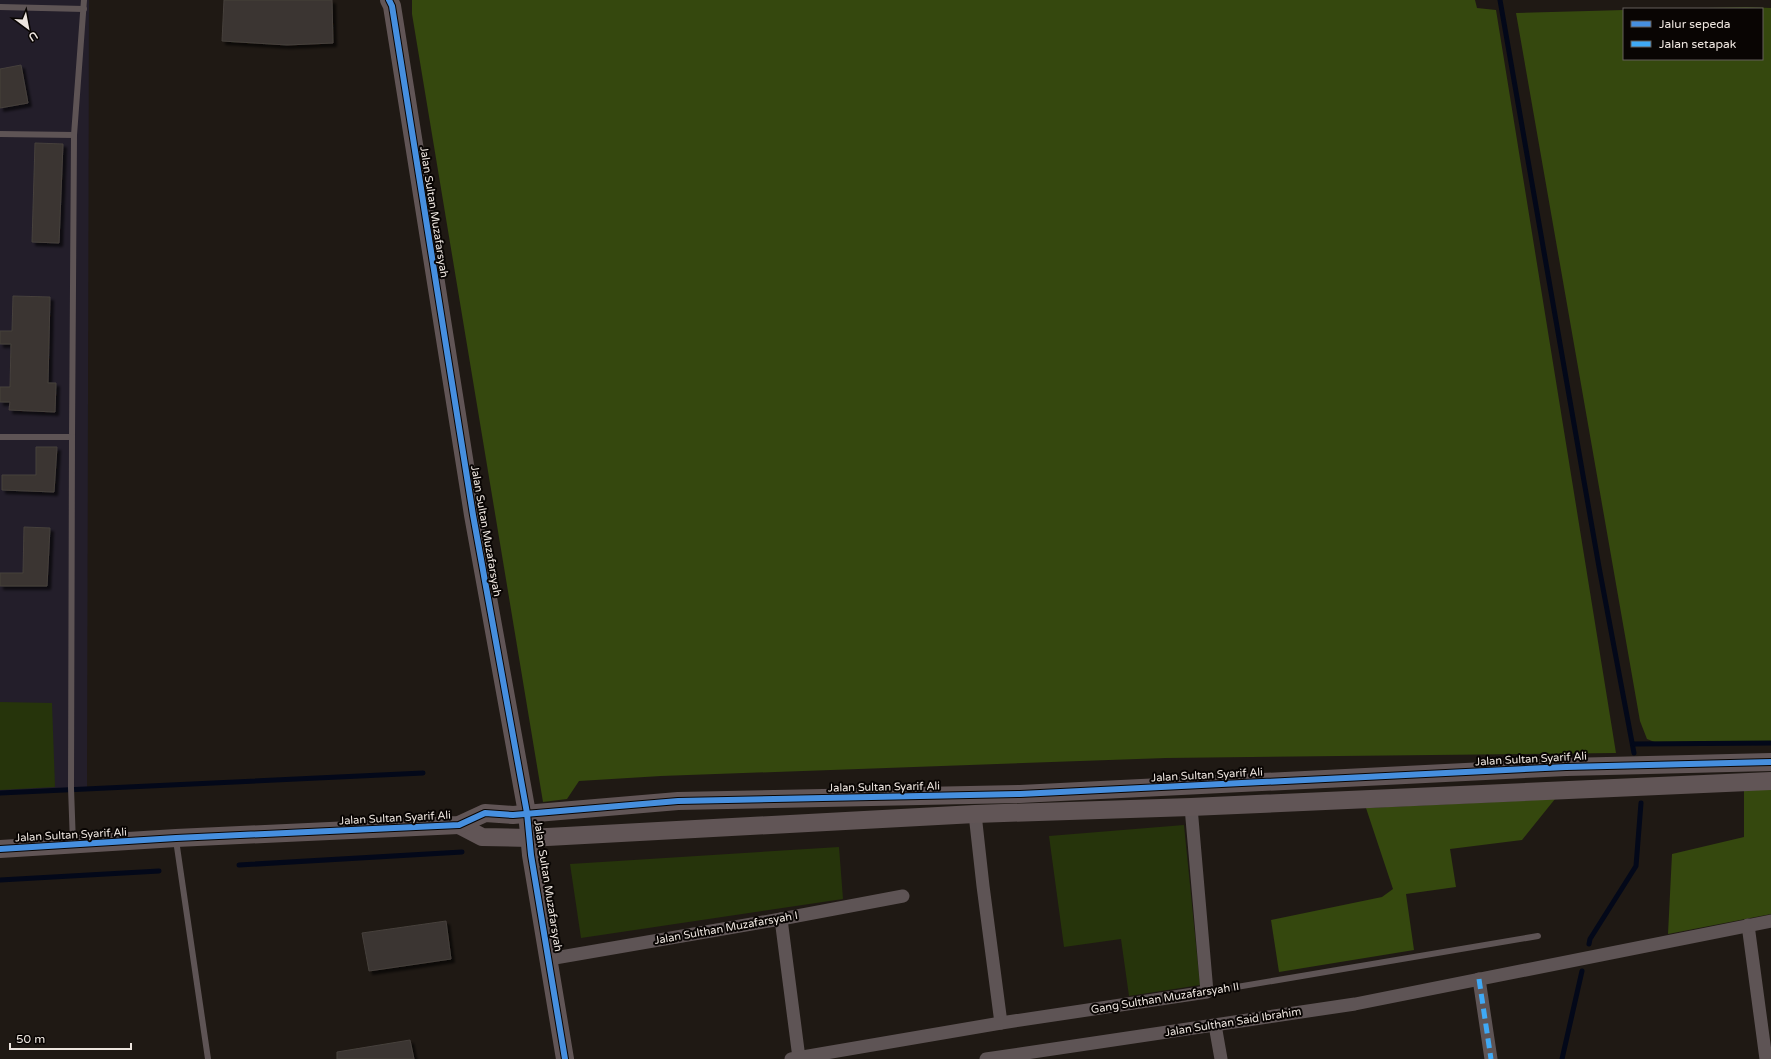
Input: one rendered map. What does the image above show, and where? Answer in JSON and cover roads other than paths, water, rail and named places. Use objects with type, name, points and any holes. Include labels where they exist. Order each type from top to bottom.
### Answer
[{"type":"street","name":"Jalan Sultan Muzafarsyah","points":[[392,2],[473,515],[527,813],[529,838],[565,1059]]},
{"type":"street","name":"Jalan Sultan Syarif Ali","points":[[0,849],[176,838],[459,825],[485,813],[513,815],[678,801],[1020,794],[1584,767],[1771,762]]},
{"type":"street","points":[[1584,767],[1585,790]]},
{"type":"street","name":"Jalan Sultan Syarif Ali","points":[[459,825],[482,837],[529,838],[975,814],[1191,807],[1771,781]]},
{"type":"street","points":[[1191,807],[1207,992]]},
{"type":"street","points":[[975,814],[1001,1023]]},
{"type":"street","name":"Jalan Sulthan Muzafarsyah I","points":[[549,959],[782,919],[903,896]]},
{"type":"street","points":[[782,919],[795,1058]]},
{"type":"street","name":"Jalan Sulthan Said Ibrahim","points":[[986,1059],[1005,1058],[1355,1004],[1748,925],[1771,922]]},
{"type":"street","points":[[1748,925],[1766,1059]]},
{"type":"street","points":[[1479,979],[1491,1059]]},
{"type":"street","name":"Gang Sulthan Muzafarsyah II","points":[[795,1058],[1001,1023],[1207,992]]},
{"type":"street","points":[[1215,1025],[1220,1059]]},
{"type":"lane","points":[[73,845],[71,788],[74,135],[84,0]]},
{"type":"lane","points":[[0,7],[84,9]]},
{"type":"lane","points":[[0,134],[74,135]]},
{"type":"lane","points":[[0,437],[72,437]]},
{"type":"lane","points":[[176,838],[208,1059]]},
{"type":"lane","name":"Gang Sulthan Muzafarsyah II","points":[[1207,992],[1538,936]]},
{"type":"waterway","points":[[1500,0],[1599,567],[1634,753]]},
{"type":"waterway","points":[[1634,744],[1771,743]]},
{"type":"waterway","points":[[0,793],[423,773]]},
{"type":"waterway","points":[[1589,944],[1590,939],[1636,866],[1641,803]]},
{"type":"waterway","points":[[239,865],[462,852]]},
{"type":"waterway","points":[[0,880],[159,871]]},
{"type":"waterway","points":[[1562,1059],[1582,971]]}]
